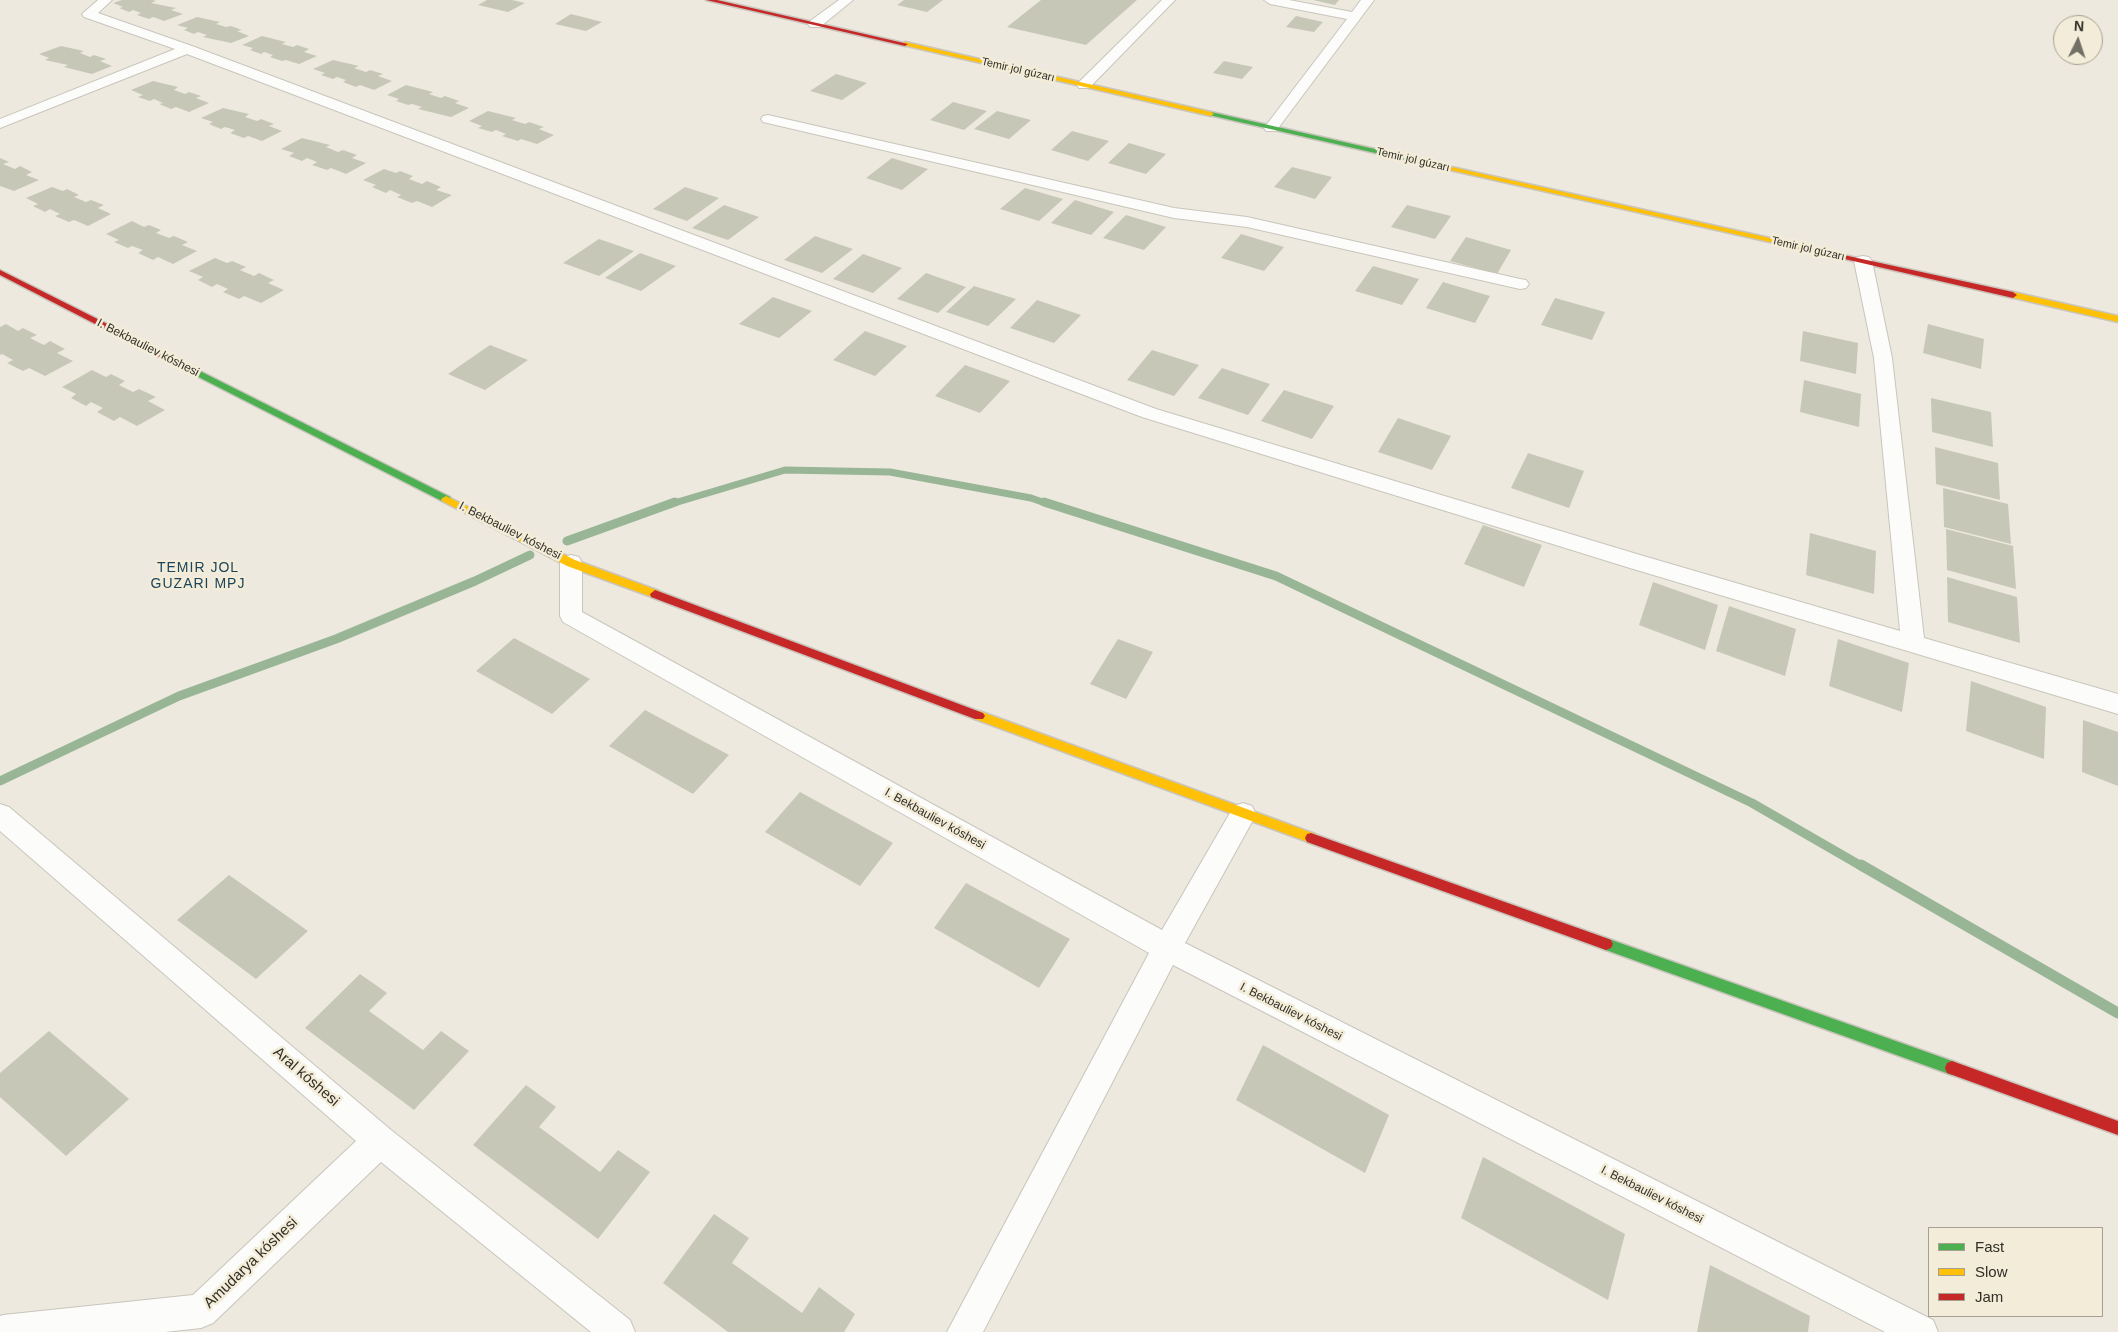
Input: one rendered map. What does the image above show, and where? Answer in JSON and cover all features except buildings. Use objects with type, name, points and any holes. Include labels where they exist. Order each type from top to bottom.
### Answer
[{"type":"street","points":[[106,0],[89,14],[1149,413],[2118,704]]},
{"type":"street","name":"Temir jol gúzarı","points":[[709,0],[2118,319]]},
{"type":"street","points":[[815,24],[847,0]]},
{"type":"street","points":[[1084,85],[1169,0]]},
{"type":"street","points":[[1270,0],[1356,17]]},
{"type":"street","points":[[1271,128],[1368,0]]},
{"type":"street","points":[[0,124],[187,50]]},
{"type":"street","points":[[768,119],[1174,213],[1247,222],[1520,284]]},
{"type":"street","points":[[1863,262],[1884,358],[1913,644]]},
{"type":"street","name":"I. Bekbauliev kóshesi","points":[[0,272],[572,563],[571,616],[1167,948],[1921,1332]]},
{"type":"street","points":[[572,563],[1243,814],[2118,1128]]},
{"type":"street","name":"Aral kóshesi","points":[[1,814],[380,1141],[618,1332]]},
{"type":"street","points":[[964,1332],[1167,948],[1243,814]]},
{"type":"street","name":"Amudarya kóshesi","points":[[3,1332],[201,1311],[380,1141]]},
{"type":"waterway","points":[[671,504],[785,470],[890,472],[1031,498],[1048,504]]},
{"type":"waterway","points":[[567,541],[675,502]]},
{"type":"waterway","points":[[1044,502],[1276,576],[1752,803],[1863,867]]},
{"type":"waterway","points":[[0,781],[179,696],[336,639],[475,581],[530,555]]},
{"type":"waterway","points":[[1861,865],[2118,1013]]},
{"type":"traffic: fast","points":[[1211,114],[1441,166]]},
{"type":"traffic: fast","points":[[180,364],[446,499]]},
{"type":"traffic: fast","points":[[1606,944],[1952,1068]]},
{"type":"traffic: slow","points":[[905,44],[1211,114]]},
{"type":"traffic: slow","points":[[1441,166],[1810,249]]},
{"type":"traffic: slow","points":[[2013,295],[2118,319]]},
{"type":"traffic: slow","points":[[446,499],[571,563],[655,594]]},
{"type":"traffic: slow","points":[[979,716],[1311,838]]},
{"type":"traffic: jam","points":[[709,0],[905,44]]},
{"type":"traffic: jam","points":[[1810,249],[2013,295]]},
{"type":"traffic: jam","points":[[0,272],[180,364]]},
{"type":"traffic: jam","points":[[655,594],[979,716]]},
{"type":"traffic: jam","points":[[1311,838],[1606,944]]},
{"type":"traffic: jam","points":[[1952,1068],[2118,1128]]},
{"type":"district","name":"TEMIR JOL GUZARI MPJ","points":[[198,576]]}]
